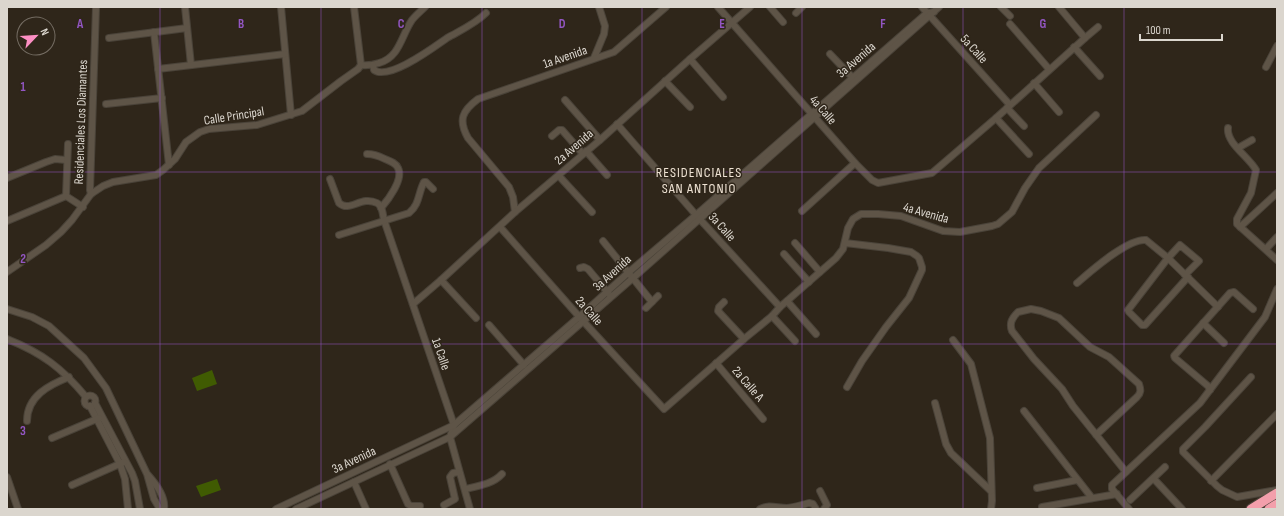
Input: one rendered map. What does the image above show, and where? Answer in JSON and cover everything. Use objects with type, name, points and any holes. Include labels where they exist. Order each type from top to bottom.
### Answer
[{"type":"highway","points":[[1251,509],[1263,497],[1277,491]]},
{"type":"highway","points":[[1269,509],[1277,504]]},
{"type":"street","name":"Residenciales Los Diamantes","points":[[7,272],[61,232],[91,194],[96,7]]},
{"type":"street","points":[[185,7],[191,65]]},
{"type":"street","points":[[281,7],[292,115]]},
{"type":"street","points":[[354,7],[361,65],[367,66],[386,61],[395,54],[412,20],[426,7]]},
{"type":"street","points":[[594,58],[606,26],[599,7]]},
{"type":"street","name":"1a Avenida","points":[[515,212],[513,196],[509,186],[468,138],[463,129],[462,120],[464,113],[470,105],[478,99],[614,52],[666,7]]},
{"type":"street","name":"4a Calle","points":[[718,7],[855,162],[872,180],[876,182],[932,173],[996,118]]},
{"type":"street","name":"2a Avenida","points":[[413,304],[515,212],[559,176],[690,58],[750,7]]},
{"type":"street","points":[[770,7],[784,22]]},
{"type":"street","points":[[796,13],[802,7]]},
{"type":"street","name":"5a Calle","points":[[922,7],[932,12],[1024,126]]},
{"type":"street","points":[[1001,7],[1010,16]]},
{"type":"street","points":[[1060,7],[1085,38]]},
{"type":"street","name":"3a Avenida","points":[[814,115],[852,77],[932,12]]},
{"type":"street","name":"3a Avenida","points":[[276,509],[469,417],[609,294],[629,272],[698,217],[932,12]]},
{"type":"street","points":[[373,65],[374,70],[377,72],[385,72],[407,64],[478,21],[486,13]]},
{"type":"street","points":[[1010,24],[1049,69]]},
{"type":"street","points":[[109,38],[187,28]]},
{"type":"street","points":[[1028,154],[996,118],[1049,69],[1098,28]]},
{"type":"street","points":[[154,32],[169,165]]},
{"type":"street","points":[[1266,67],[1277,46]]},
{"type":"street","points":[[1074,47],[1100,76]]},
{"type":"street","points":[[158,69],[285,54]]},
{"type":"street","points":[[830,54],[852,77]]},
{"type":"street","points":[[690,58],[723,96]]},
{"type":"street","name":"Calle Principal","points":[[91,194],[103,186],[113,182],[156,175],[169,165],[186,142],[200,132],[257,125],[292,115],[307,108],[358,69],[361,65]]},
{"type":"street","points":[[665,81],[690,107]]},
{"type":"street","points":[[1034,83],[1059,112]]},
{"type":"street","points":[[106,104],[162,98]]},
{"type":"street","points":[[564,100],[600,140]]},
{"type":"street","name":"4a Avenida","points":[[664,408],[772,316],[780,307],[840,254],[845,243],[848,228],[853,219],[861,214],[901,216],[943,231],[960,232],[998,224],[1012,212],[1025,188],[1039,168],[1096,115]]},
{"type":"street","name":"3a Calle","points":[[617,124],[698,217],[780,307]]},
{"type":"street","points":[[1228,128],[1228,133],[1238,148],[1255,168],[1256,172],[1251,193],[1236,221],[1240,227],[1277,260]]},
{"type":"street","points":[[552,136],[559,130],[562,130],[607,175]]},
{"type":"street","points":[[1238,148],[1252,140]]},
{"type":"street","points":[[66,196],[66,160],[68,144]]},
{"type":"street","points":[[330,179],[342,206],[348,207],[361,202],[370,201],[379,205],[381,208],[392,194],[399,177],[398,167],[382,157],[367,154]]},
{"type":"street","points":[[7,178],[55,159],[66,160]]},
{"type":"street","points":[[802,211],[855,162]]},
{"type":"street","points":[[559,176],[592,212]]},
{"type":"street","points":[[339,235],[409,213],[419,199],[424,182],[426,182],[432,189]]},
{"type":"street","points":[[1240,227],[1277,193]]},
{"type":"street","points":[[66,196],[83,206]]},
{"type":"street","points":[[7,221],[66,196]]},
{"type":"street","name":"1a Calle","points":[[381,208],[454,425]]},
{"type":"street","name":"2a Calle","points":[[500,227],[581,319],[664,408]]},
{"type":"street","points":[[1266,249],[1277,237]]},
{"type":"street","points":[[1077,283],[1102,262],[1132,242],[1146,240],[1168,258],[1218,307]]},
{"type":"street","points":[[603,241],[652,302]]},
{"type":"street","points":[[795,243],[820,272]]},
{"type":"street","points":[[845,243],[911,252],[917,256],[922,267],[922,270],[908,298],[872,346],[848,387]]},
{"type":"street","points":[[1180,245],[1199,261],[1145,325],[1142,325],[1128,310],[1168,258],[1180,245]]},
{"type":"street","name":"3a Avenida","points":[[609,294],[633,278],[661,248]]},
{"type":"street","points":[[784,254],[809,282]]},
{"type":"street","points":[[580,268],[584,267],[588,269],[609,294]]},
{"type":"street","points":[[441,280],[476,318]]},
{"type":"street","points":[[1129,509],[1112,489],[1112,486],[1198,405],[1265,317],[1277,289]]},
{"type":"street","points":[[1210,390],[1208,386],[1174,357],[1232,292],[1234,292],[1253,309]]},
{"type":"street","points":[[646,308],[658,296]]},
{"type":"street","points":[[787,301],[816,334]]},
{"type":"street","points":[[724,302],[718,308],[718,311],[744,339]]},
{"type":"street","points":[[7,309],[32,317],[49,326],[84,358],[106,388],[147,474],[154,499],[160,509]]},
{"type":"street","points":[[1096,435],[1140,394],[1141,389],[1139,384],[1109,357],[1090,347],[1068,324],[1059,318],[1048,313],[1031,309],[1018,312],[1012,318],[1012,331],[1034,359],[1062,389],[1073,406],[1096,435],[1126,472]]},
{"type":"street","points":[[772,316],[795,341]]},
{"type":"street","name":"3a Avenida","points":[[296,509],[450,437],[524,365],[581,319]]},
{"type":"street","points":[[1204,323],[1224,343]]},
{"type":"street","points":[[489,325],[524,365]]},
{"type":"street","points":[[7,340],[34,351],[45,358],[69,377],[86,397],[84,400],[85,403],[92,404],[127,461],[134,477],[140,509]]},
{"type":"street","points":[[953,340],[972,364],[990,438],[992,501],[990,509]]},
{"type":"street","name":"2a Calle A","points":[[716,363],[763,419]]},
{"type":"street","points":[[27,421],[27,413],[38,395],[46,388],[69,377]]},
{"type":"street","points":[[1251,377],[1182,451],[1211,481],[1222,490],[1237,497],[1263,497]]},
{"type":"street","points":[[935,403],[946,444],[951,452],[991,491]]},
{"type":"street","points":[[1024,411],[1092,498]]},
{"type":"street","points":[[1211,481],[1277,414]]},
{"type":"street","points":[[52,438],[100,418]]},
{"type":"street","points":[[100,418],[125,479],[128,509]]},
{"type":"street","points":[[454,425],[450,437],[470,509]]},
{"type":"street","points":[[72,485],[127,461]]},
{"type":"street","points":[[390,464],[408,504],[411,506],[420,506]]},
{"type":"street","points":[[1130,500],[1165,467]]},
{"type":"street","points":[[444,506],[455,499],[450,477],[453,473],[459,472]]},
{"type":"street","points":[[147,474],[157,485],[164,501],[164,509]]},
{"type":"street","points":[[465,489],[496,480],[502,474]]},
{"type":"street","points":[[7,478],[18,509]]},
{"type":"street","points":[[1154,479],[1182,509]]},
{"type":"street","points":[[1037,488],[1077,480]]},
{"type":"street","points":[[354,482],[366,509]]},
{"type":"street","points":[[820,491],[827,505],[824,509]]},
{"type":"street","points":[[1042,507],[1116,494]]},
{"type":"street","points":[[760,509],[768,506],[785,508],[810,503],[813,504],[816,509]]},
{"type":"green space","points":[[212,370],[217,384],[197,391],[192,378]]},
{"type":"green space","points":[[217,479],[221,490],[201,497],[196,486]]},
{"type":"district","name":"RESIDENCIALES SAN ANTONIO","points":[[699,180]]}]
